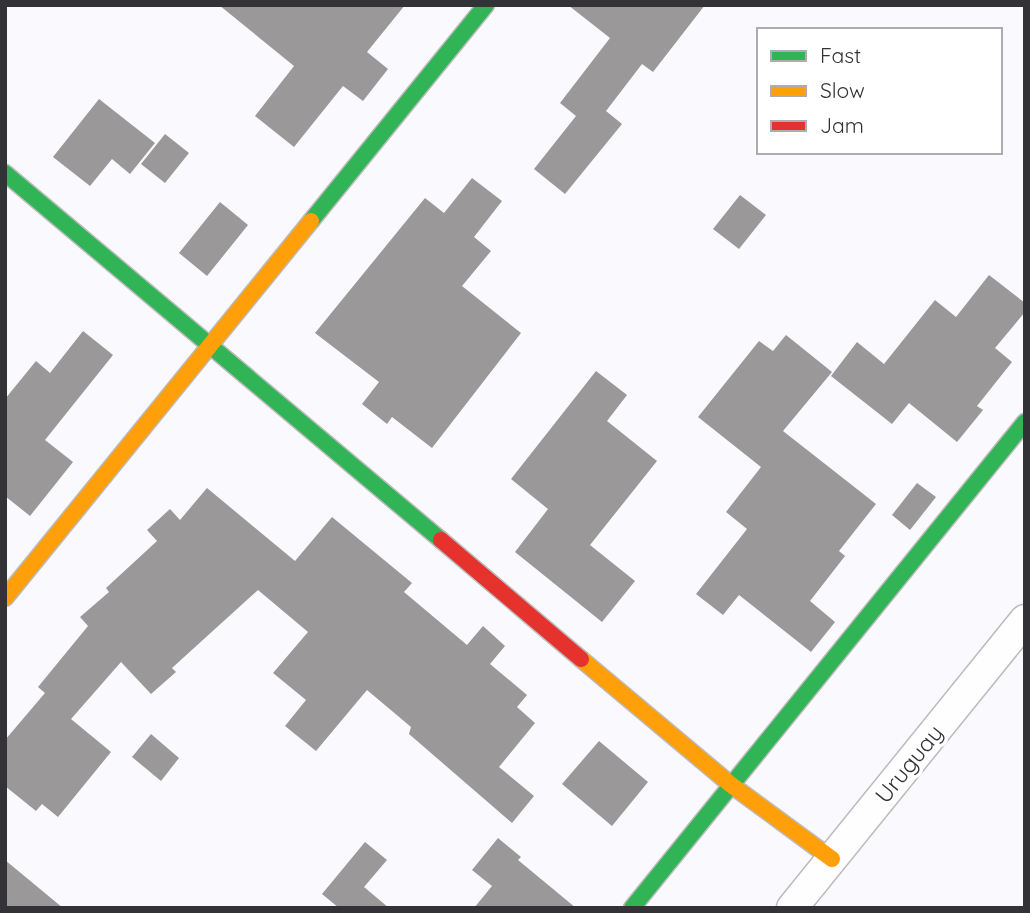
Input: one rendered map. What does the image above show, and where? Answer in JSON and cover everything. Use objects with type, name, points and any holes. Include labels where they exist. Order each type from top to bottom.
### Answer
[{"type":"street","points":[[5,598],[485,5]]},
{"type":"street","points":[[5,173],[730,784],[832,859]]},
{"type":"street","points":[[632,908],[1025,422]]},
{"type":"street","name":"Uruguay","points":[[792,908],[1025,620]]},
{"type":"building","points":[[219,5],[405,5],[367,52],[388,69],[363,101],[343,86],[294,147],[255,116],[294,66]]},
{"type":"building","points":[[568,5],[705,5],[653,72],[642,64],[606,111],[622,124],[565,194],[534,169],[576,116],[560,103],[610,38]]},
{"type":"building","points":[[99,99],[155,143],[130,174],[112,159],[90,186],[53,157]]},
{"type":"building","points":[[165,134],[189,153],[165,183],[141,164]]},
{"type":"building","points":[[472,178],[502,201],[474,237],[491,251],[462,286],[521,333],[432,448],[392,417],[387,424],[362,404],[379,382],[315,333],[425,198],[444,213]]},
{"type":"building","points":[[740,195],[766,215],[739,249],[713,229]]},
{"type":"building","points":[[220,202],[248,225],[207,276],[179,253]]},
{"type":"building","points":[[989,275],[1025,303],[1025,312],[995,348],[1012,362],[977,406],[983,410],[957,442],[909,403],[892,424],[831,376],[857,342],[884,364],[935,300],[956,317]]},
{"type":"building","points":[[83,331],[113,355],[45,440],[73,462],[30,516],[5,496],[5,399],[36,361],[50,373]]},
{"type":"building","points":[[786,335],[832,372],[783,431],[876,504],[839,551],[845,556],[810,601],[835,622],[811,652],[739,595],[723,615],[696,594],[747,529],[726,512],[761,467],[698,417],[759,341],[773,351]]},
{"type":"building","points":[[596,371],[627,395],[607,421],[657,461],[590,545],[635,581],[602,622],[515,552],[548,509],[511,479]]},
{"type":"building","points":[[917,483],[936,497],[910,530],[892,515]]},
{"type":"building","points":[[207,488],[295,561],[332,517],[412,583],[404,592],[467,645],[483,626],[505,646],[490,664],[527,695],[517,707],[535,723],[499,767],[534,796],[512,823],[409,734],[411,727],[367,690],[316,751],[285,726],[306,700],[273,673],[308,632],[258,590],[172,668],[176,672],[151,694],[121,662],[71,719],[111,752],[58,817],[42,804],[36,811],[5,786],[5,740],[45,693],[38,687],[88,626],[80,617],[109,592],[106,588],[157,541],[147,530],[170,509],[180,520]]},
{"type":"building","points":[[151,734],[179,758],[161,781],[132,757]]},
{"type":"building","points":[[599,741],[648,782],[612,826],[562,784]]},
{"type":"building","points":[[498,838],[521,857],[518,860],[576,908],[474,908],[492,886],[472,870]]},
{"type":"building","points":[[365,842],[387,860],[364,887],[389,908],[339,908],[322,894]]},
{"type":"building","points":[[5,860],[63,908],[5,908]]},
{"type":"traffic: fast","points":[[311,221],[486,5]]},
{"type":"traffic: fast","points":[[5,173],[441,540]]},
{"type":"traffic: fast","points":[[632,908],[1025,422]]},
{"type":"traffic: slow","points":[[5,598],[311,221]]},
{"type":"traffic: slow","points":[[581,659],[730,784],[832,859]]},
{"type":"traffic: jam","points":[[441,540],[581,659]]}]
